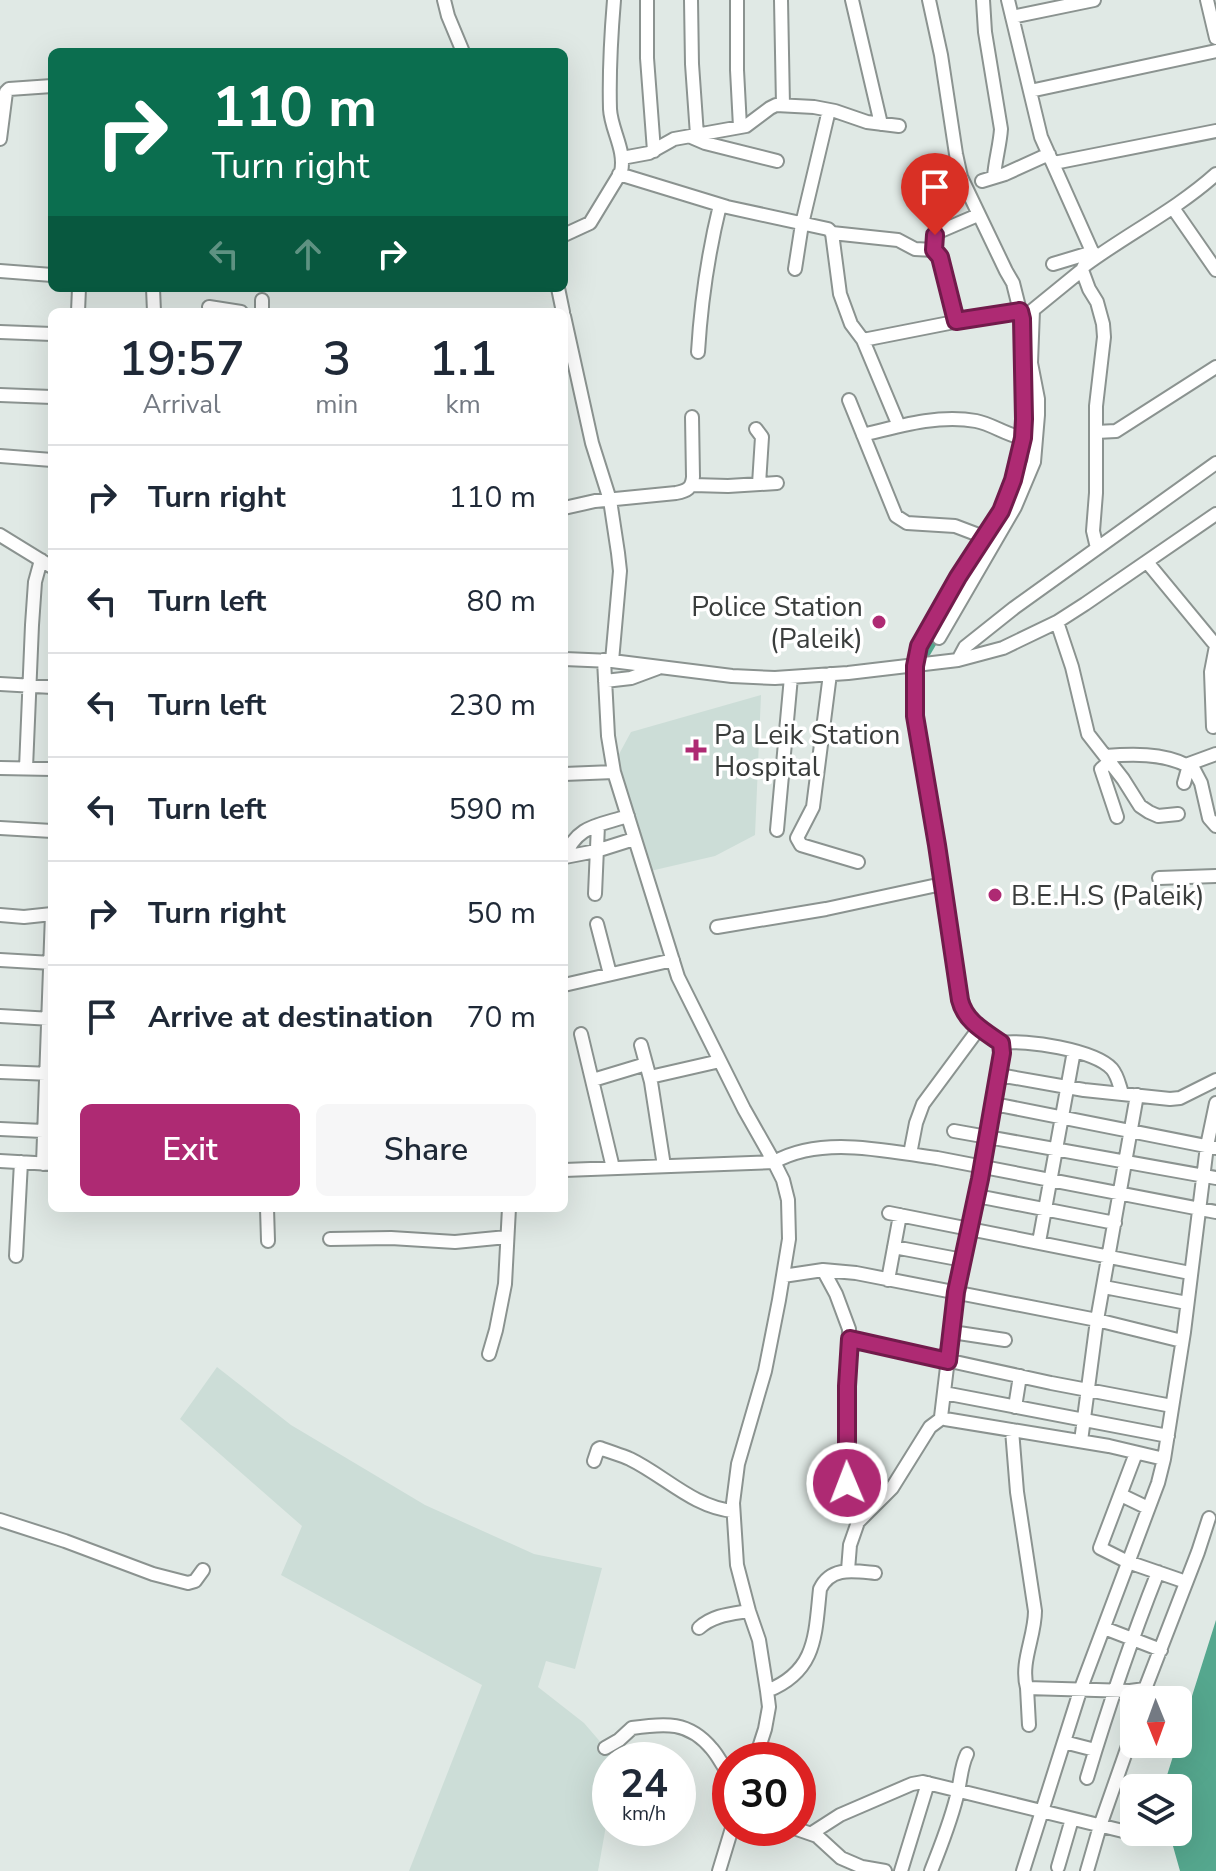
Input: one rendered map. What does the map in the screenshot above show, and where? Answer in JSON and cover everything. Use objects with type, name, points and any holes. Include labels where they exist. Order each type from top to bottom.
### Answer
[{"type":"street","points":[[444,0],[461,48]]},
{"type":"street","points":[[568,233],[590,223],[623,165],[610,112],[614,0]]},
{"type":"street","points":[[647,0],[647,58],[654,151]]},
{"type":"street","points":[[691,0],[693,135]]},
{"type":"street","points":[[737,0],[740,127]]},
{"type":"street","points":[[781,0],[783,105]]},
{"type":"street","points":[[852,0],[881,124]]},
{"type":"street","points":[[929,0],[961,177],[1026,313],[1034,462],[1015,507],[939,638]]},
{"type":"street","points":[[983,0],[985,32],[1001,129],[995,167],[988,179],[1051,159],[1216,131]]},
{"type":"street","points":[[1008,0],[1041,137],[1094,255]]},
{"type":"street","points":[[1012,17],[1094,0]]},
{"type":"street","points":[[1207,0],[1216,38]]},
{"type":"street","points":[[1030,91],[1216,51]]},
{"type":"street","points":[[0,139],[6,92],[9,89],[48,86]]},
{"type":"street","points":[[622,158],[654,151],[674,139],[740,127],[751,123],[770,108],[783,105],[829,110],[867,122],[899,126]]},
{"type":"street","points":[[795,269],[802,224],[829,110]]},
{"type":"street","points":[[693,135],[705,143],[777,161]]},
{"type":"street","points":[[619,174],[720,205],[828,229],[832,233],[898,240],[915,249],[934,250],[940,257],[956,321]]},
{"type":"street","points":[[863,340],[956,321],[1026,313],[1082,270],[1094,255],[1173,208],[1216,174]]},
{"type":"street","points":[[698,352],[706,267],[720,205]]},
{"type":"street","points":[[1173,208],[1214,264]]},
{"type":"street","points":[[934,250],[936,233],[978,215]]},
{"type":"street","points":[[832,233],[838,288],[851,324],[863,340],[899,426]]},
{"type":"street","points":[[1053,264],[1094,255]]},
{"type":"street","points":[[1082,270],[1097,302],[1104,337],[1096,406],[1093,531],[1097,548]]},
{"type":"street","points":[[0,271],[48,275]]},
{"type":"street","points":[[209,307],[215,308]]},
{"type":"street","points":[[0,332],[48,334]]},
{"type":"street","points":[[568,332],[592,443],[610,500],[620,571],[605,681],[608,736],[614,772],[684,990],[783,1180],[788,1200],[789,1239],[783,1276],[765,1371],[738,1464],[733,1511],[737,1565],[759,1640],[769,1707],[761,1742]]},
{"type":"street","points":[[1096,432],[1116,431],[1216,367]]},
{"type":"street","points":[[0,395],[48,397]]},
{"type":"street","points":[[849,400],[896,516],[915,525],[955,526],[984,537]]},
{"type":"street","points":[[1030,412],[1013,480],[1001,511],[919,646],[915,666],[915,716],[962,1010],[968,1019],[1001,1043],[1024,1042],[1074,1051],[1104,1062],[1116,1075],[1122,1093]]},
{"type":"street","points":[[692,417],[693,485]]},
{"type":"street","points":[[863,435],[942,420],[977,421],[1023,438]]},
{"type":"street","points":[[756,429],[762,437],[759,484]]},
{"type":"street","points":[[0,456],[48,460]]},
{"type":"street","points":[[958,660],[965,647],[1216,463]]},
{"type":"street","points":[[568,507],[595,501],[683,492],[693,485],[777,483]]},
{"type":"street","points":[[568,659],[732,676],[791,677],[958,660],[1003,648],[1057,622],[1216,514]]},
{"type":"street","points":[[0,535],[46,564],[35,582],[26,768]]},
{"type":"street","points":[[1147,562],[1216,645],[1211,672],[1213,727]]},
{"type":"street","points":[[1057,622],[1072,667],[1086,730],[1105,762],[1140,806],[1158,816],[1178,814]]},
{"type":"street","points":[[605,681],[631,678],[661,667]]},
{"type":"street","points":[[830,674],[813,807],[797,838],[801,845],[858,862]]},
{"type":"street","points":[[777,830],[791,677]]},
{"type":"street","points":[[0,684],[48,687]]},
{"type":"street","points":[[1184,783],[1190,765],[1216,754]]},
{"type":"street","points":[[1105,762],[1132,755],[1166,757],[1190,765],[1201,783],[1209,818],[1216,825]]},
{"type":"street","points":[[1105,762],[1117,817]]},
{"type":"street","points":[[0,768],[48,769]]},
{"type":"street","points":[[568,774],[614,772]]},
{"type":"street","points":[[1201,783],[1216,779]]},
{"type":"street","points":[[568,850],[574,838],[583,831],[628,816]]},
{"type":"street","points":[[595,894],[598,825]]},
{"type":"street","points":[[0,828],[48,831]]},
{"type":"street","points":[[568,857],[634,839]]},
{"type":"street","points":[[1159,878],[1216,876]]},
{"type":"street","points":[[717,927],[826,909],[942,884]]},
{"type":"street","points":[[0,915],[48,914]]},
{"type":"street","points":[[597,924],[610,974]]},
{"type":"street","points":[[0,960],[48,963]]},
{"type":"street","points":[[568,984],[673,960]]},
{"type":"street","points":[[0,1016],[48,1018]]},
{"type":"street","points":[[910,1154],[923,1104],[980,1027]]},
{"type":"street","points":[[581,1034],[613,1168]]},
{"type":"street","points":[[942,1418],[956,1292],[994,1104],[1001,1043]]},
{"type":"street","points":[[641,1045],[650,1077],[664,1166]]},
{"type":"street","points":[[1039,1242],[1074,1051]]},
{"type":"street","points":[[650,1077],[720,1061]]},
{"type":"street","points":[[593,1080],[646,1064]]},
{"type":"street","points":[[0,1072],[48,1073]]},
{"type":"street","points":[[999,1075],[1068,1088],[1170,1099],[1180,1098],[1216,1080]]},
{"type":"street","points":[[0,1161],[47,1164],[43,1131],[48,1083]]},
{"type":"street","points":[[1081,1441],[1097,1320],[1137,1095]]},
{"type":"street","points":[[1023,1871],[1081,1688],[1158,1483],[1182,1341],[1198,1208],[1209,1177],[1216,1103]]},
{"type":"street","points":[[994,1104],[1211,1147]]},
{"type":"street","points":[[0,1129],[43,1131]]},
{"type":"street","points":[[954,1131],[1209,1177]]},
{"type":"street","points":[[568,1170],[774,1162],[789,1154],[835,1147],[910,1154],[1216,1212]]},
{"type":"street","points":[[16,1256],[21,1162]]},
{"type":"street","points":[[977,1196],[1115,1223]]},
{"type":"street","points":[[267,1212],[268,1241]]},
{"type":"street","points":[[489,1354],[505,1284],[509,1212]]},
{"type":"street","points":[[888,1280],[894,1247],[894,1214],[1190,1273]]},
{"type":"street","points":[[330,1239],[391,1238],[455,1242],[507,1237]]},
{"type":"street","points":[[894,1247],[963,1260]]},
{"type":"street","points":[[823,1270],[846,1316],[850,1339],[847,1483]]},
{"type":"street","points":[[783,1276],[835,1270],[1097,1320],[1182,1341]]},
{"type":"street","points":[[1104,1287],[1187,1303]]},
{"type":"street","points":[[952,1332],[1005,1340]]},
{"type":"street","points":[[850,1339],[1172,1406]]},
{"type":"street","points":[[1015,1407],[1020,1376]]},
{"type":"street","points":[[944,1393],[1168,1436]]},
{"type":"street","points":[[848,1570],[850,1545],[858,1522],[892,1488],[930,1427],[942,1418],[1081,1441],[1164,1459]]},
{"type":"street","points":[[1012,1430],[1017,1492],[1035,1611],[1024,1673],[1029,1725]]},
{"type":"street","points":[[594,1461],[600,1448],[631,1459],[696,1500],[718,1510],[733,1511]]},
{"type":"street","points":[[1136,1453],[1100,1548],[1128,1562],[1186,1582]]},
{"type":"street","points":[[1121,1495],[1148,1508]]},
{"type":"street","points":[[1027,1688],[1144,1690],[1209,1518]]},
{"type":"street","points":[[0,1520],[153,1574],[188,1583],[195,1581],[203,1570]]},
{"type":"street","points":[[767,1691],[781,1686],[806,1663],[814,1642],[821,1585],[838,1571],[875,1573]]},
{"type":"street","points":[[1087,1778],[1113,1690],[1158,1572]]},
{"type":"street","points":[[699,1628],[716,1617],[749,1611]]},
{"type":"street","points":[[1104,1628],[1161,1650]]},
{"type":"street","points":[[616,1742],[630,1728],[679,1726],[694,1732],[712,1749]]},
{"type":"street","points":[[1064,1742],[1095,1750]]},
{"type":"street","points":[[931,1871],[946,1832],[967,1754]]},
{"type":"street","points":[[1087,1871],[1124,1758]]},
{"type":"street","points":[[816,1830],[840,1815],[912,1784],[928,1783],[1120,1831]]},
{"type":"street","points":[[901,1871],[928,1783]]},
{"type":"street","points":[[1058,1867],[1072,1819]]},
{"type":"street","points":[[816,1836],[841,1858],[866,1870],[885,1871]]},
{"type":"street","points":[[719,1871],[727,1846]]},
{"type":"street","points":[[834,1871],[841,1858]]},
{"type":"shaded area","points":[[761,695],[755,835],[715,856],[646,872],[618,756],[631,732]]},
{"type":"shaded area","points":[[217,1367],[291,1425],[425,1505],[534,1554],[602,1568],[575,1669],[546,1661],[538,1687],[584,1723],[600,1742],[592,1742],[592,1846],[602,1846],[598,1871],[409,1871],[482,1685],[281,1575],[302,1526],[180,1419]]},
{"type":"shaded area","points":[[1216,1620],[1216,1871],[1180,1871],[1173,1846],[1192,1846],[1192,1774],[1167,1774],[1172,1758],[1192,1758],[1192,1696]]},
{"type":"waterway","points":[[926,653],[939,631]]},
{"type":"place","name":"Police Station (Paleik)","points":[[879,622]]},
{"type":"place","name":"Pa Leik Station Hospital","points":[[696,750]]},
{"type":"place","name":"B.E.H.S (Paleik)","points":[[995,895]]},
{"type":"route","points":[[847,1483],[850,1339],[948,1361],[956,1292],[1002,1053],[1001,1043],[968,1019],[962,1010],[915,716],[915,666],[919,646],[958,577],[1001,511],[1013,480],[1023,438],[1022,319],[1020,311],[956,321],[940,257],[934,250],[935,235]]}]
